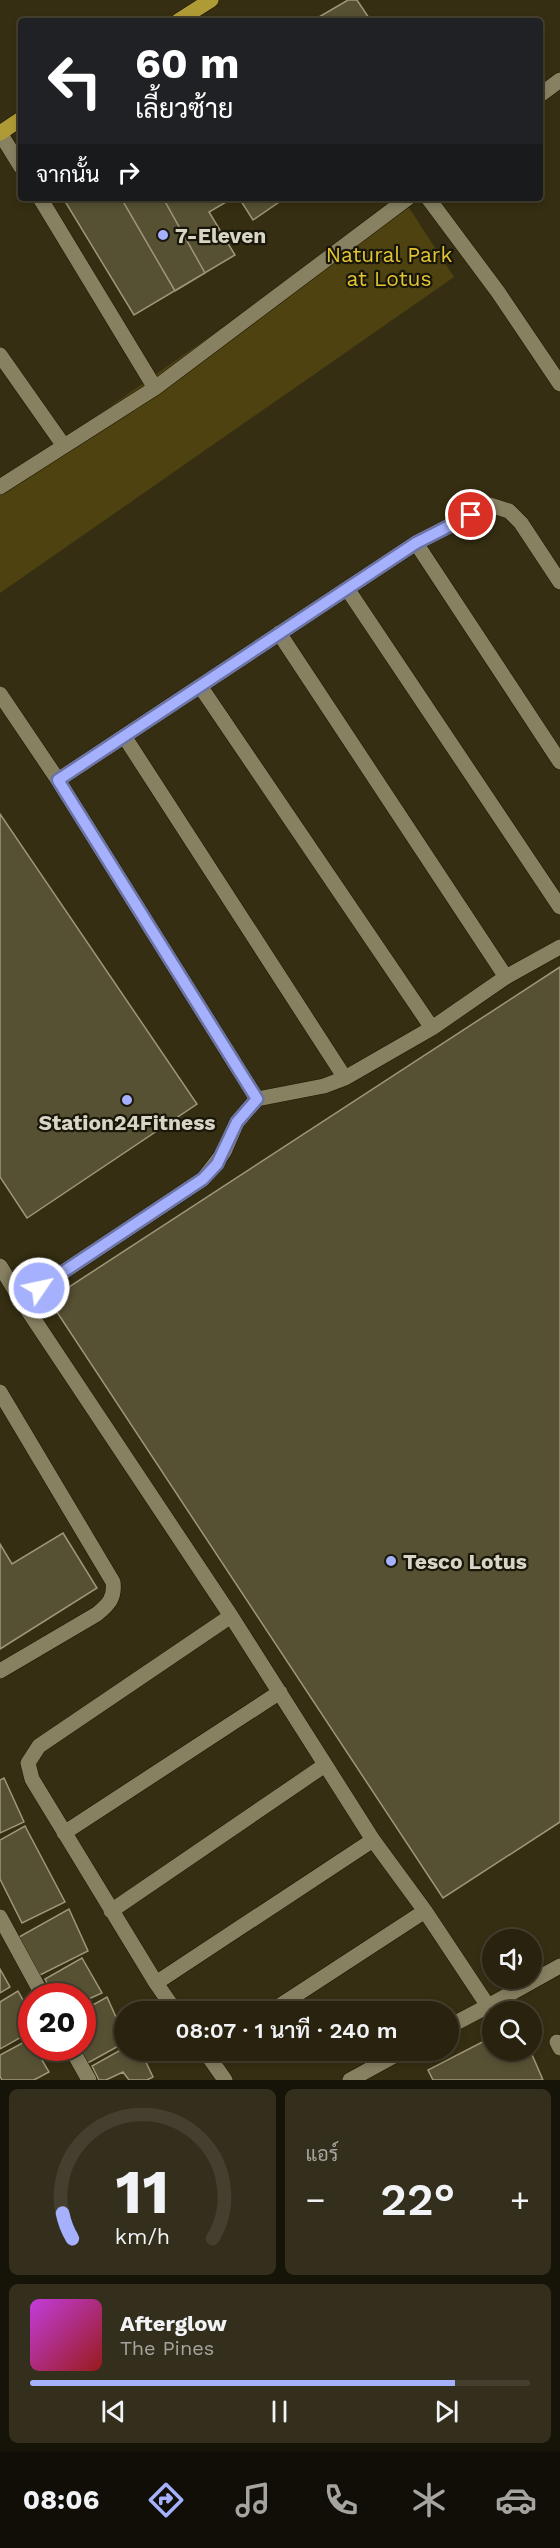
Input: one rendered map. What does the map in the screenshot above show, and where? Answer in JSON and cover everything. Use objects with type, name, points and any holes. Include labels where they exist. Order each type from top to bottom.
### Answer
[{"type":"main road","points":[[183,18],[211,0]]},
{"type":"main road","points":[[0,133],[18,121]]},
{"type":"street","points":[[543,93],[560,80]]},
{"type":"street","points":[[0,133],[18,162]]},
{"type":"street","points":[[42,201],[156,388]]},
{"type":"street","points":[[0,487],[156,388],[404,201]]},
{"type":"street","points":[[430,201],[498,292],[560,384]]},
{"type":"street","points":[[1,359],[64,446]]},
{"type":"street","points":[[58,780],[416,543],[490,506],[509,511],[521,523],[560,582]]},
{"type":"street","points":[[416,543],[560,762]]},
{"type":"street","points":[[348,590],[560,908]]},
{"type":"street","points":[[279,633],[506,977]]},
{"type":"street","points":[[200,686],[432,1028]]},
{"type":"street","points":[[0,694],[58,780],[257,1099]]},
{"type":"street","points":[[124,736],[345,1078]]},
{"type":"street","points":[[21,1300],[203,1179],[221,1158],[237,1122],[257,1099],[324,1086],[345,1078],[432,1028],[506,977],[560,947]]},
{"type":"street","points":[[0,1266],[231,1616],[373,1840],[425,1911],[485,2001]]},
{"type":"street","points":[[0,1392],[112,1582],[114,1594],[108,1605],[97,1614],[0,1671]]},
{"type":"street","points":[[168,2001],[32,1779],[28,1763],[39,1746],[231,1616]]},
{"type":"street","points":[[64,1833],[280,1692]]},
{"type":"street","points":[[111,1911],[325,1765]]},
{"type":"street","points":[[156,1983],[373,1840]]},
{"type":"street","points":[[287,2001],[425,1911]]},
{"type":"street","points":[[0,1917],[36,1983]]},
{"type":"street","points":[[497,2001],[560,1966]]},
{"type":"street","points":[[459,2021],[482,2009]]},
{"type":"street","points":[[78,2061],[89,2080]]},
{"type":"street","points":[[213,2061],[225,2080]]},
{"type":"street","points":[[350,2080],[385,2061]]},
{"type":"green space","name":"Natural Park at Lotus","points":[[403,201],[454,277],[0,593],[0,484]]},
{"type":"building","points":[[348,0],[357,0],[369,18],[317,18]]},
{"type":"building","points":[[65,201],[228,201],[209,212],[235,255],[134,315]]},
{"type":"building","name":"7-Eleven","points":[[123,201],[165,201],[205,273],[175,291]]},
{"type":"building","points":[[241,201],[281,201],[253,220]]},
{"type":"building","points":[[0,814],[197,1104],[27,1218],[0,1177]]},
{"type":"building","name":"Tesco Lotus","points":[[560,967],[560,1822],[443,1898],[49,1300]]},
{"type":"building","points":[[63,1533],[97,1588],[0,1649],[0,1544],[12,1564]]},
{"type":"building","points":[[4,1778],[24,1822],[0,1833],[0,1780]]},
{"type":"building","points":[[25,1826],[65,1902],[22,1923],[0,1879],[0,1840]]},
{"type":"building","points":[[69,1909],[88,1951],[40,1975],[19,1937]]},
{"type":"building","points":[[82,1958],[102,1993],[96,1996],[96,1983],[47,1983],[45,1979]]},
{"type":"building","points":[[0,1969],[10,1987],[0,1993]]},
{"type":"building","points":[[18,1991],[18,2039],[0,2049],[0,2002]]},
{"type":"building","points":[[107,1997],[114,2013],[114,2049],[96,2058],[96,2003]]},
{"type":"building","points":[[482,2042],[482,2061],[535,2061],[543,2080],[433,2080],[428,2070],[445,2061],[459,2061],[459,2054]]},
{"type":"building","points":[[18,2045],[18,2061],[43,2061],[49,2072],[34,2080],[2,2080],[0,2055]]},
{"type":"building","points":[[114,2054],[114,2061],[145,2061],[153,2077],[147,2080],[129,2080],[123,2072],[106,2080],[99,2080],[92,2066]]},
{"type":"place","name":"7-Eleven","points":[[163,235]]},
{"type":"place","name":"Station24Fitness","points":[[127,1100]]},
{"type":"place","name":"Tesco Lotus","points":[[391,1561]]},
{"type":"route","points":[[39,1288],[203,1179],[217,1164],[237,1122],[257,1099],[58,780],[416,543],[471,515]]}]
